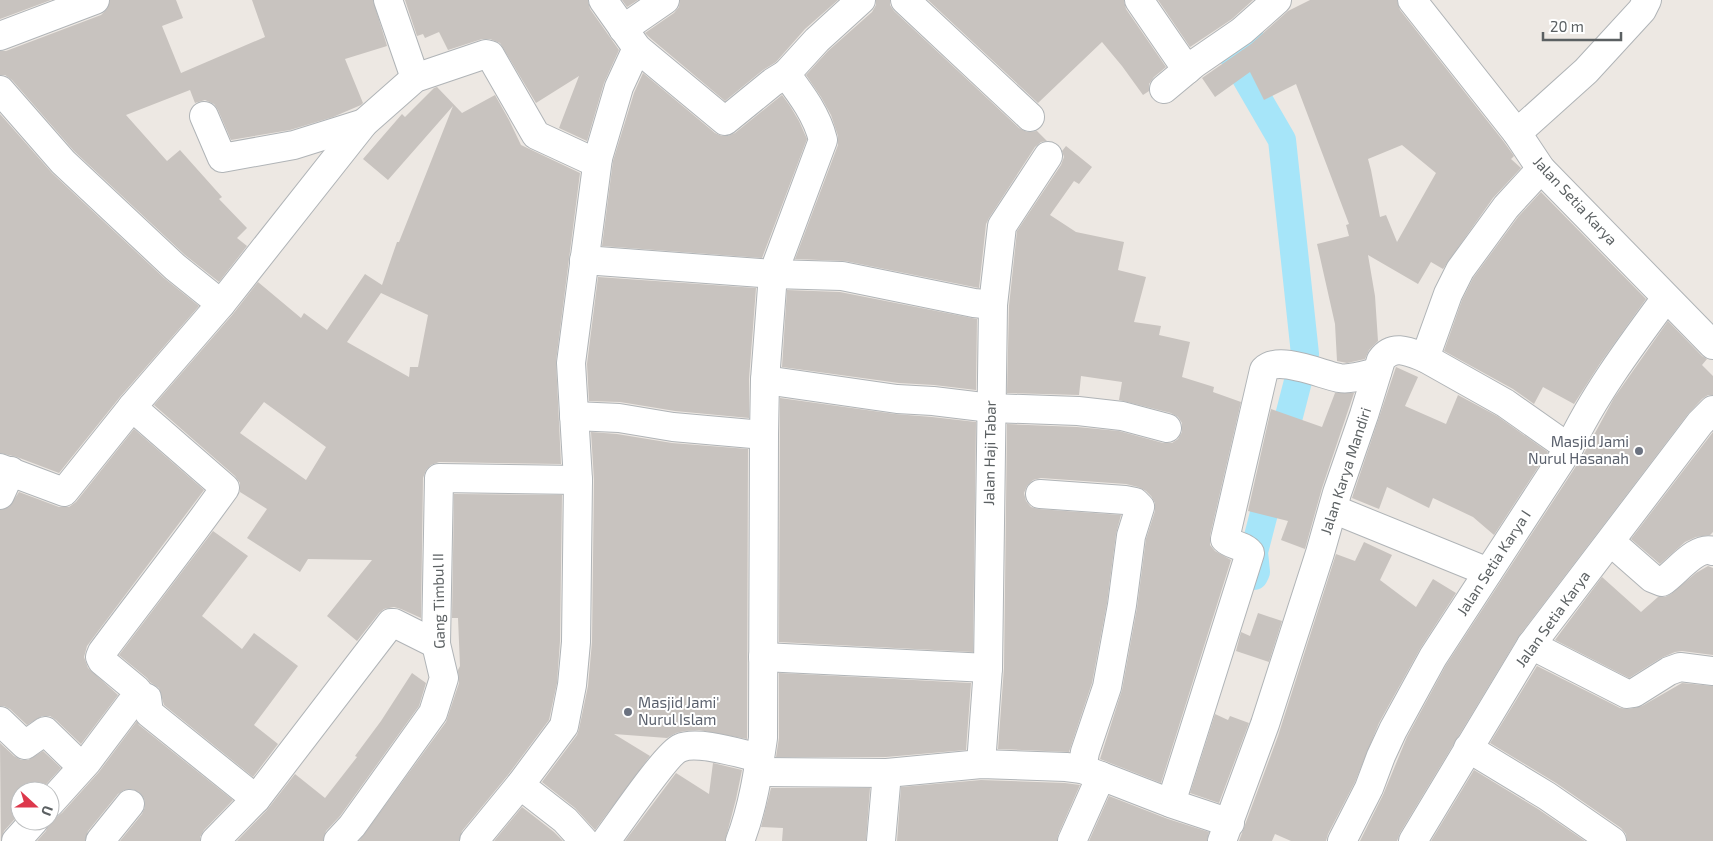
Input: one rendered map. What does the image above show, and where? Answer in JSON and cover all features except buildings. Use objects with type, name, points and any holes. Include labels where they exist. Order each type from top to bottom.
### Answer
[{"type":"street","points":[[0,36],[95,0]]},
{"type":"street","points":[[388,0],[415,78]]},
{"type":"street","points":[[603,0],[630,38],[725,121],[773,82],[786,74],[817,40],[861,0]]},
{"type":"street","points":[[474,841],[520,785],[564,726],[572,685],[576,642],[578,480],[571,363],[598,158],[620,87],[630,38],[665,0]]},
{"type":"street","points":[[1139,0],[1191,67]]},
{"type":"street","points":[[1164,88],[1242,31],[1277,0]]},
{"type":"street","name":"Jalan Setia Karya","points":[[1412,0],[1517,133],[1541,169],[1713,345]]},
{"type":"street","points":[[1517,133],[1586,72],[1642,10],[1647,0]]},
{"type":"street","points":[[914,3],[1030,116]]},
{"type":"street","points":[[4,478],[64,492],[132,406],[220,304],[364,124],[415,78],[486,54],[490,55],[536,135],[590,160],[598,158]]},
{"type":"street","points":[[740,841],[748,819],[763,738],[764,435],[772,274],[823,140],[821,131],[804,97],[786,74]]},
{"type":"street","points":[[0,90],[63,162],[175,266],[220,304]]},
{"type":"street","points":[[204,116],[222,158],[294,145],[364,124]]},
{"type":"street","name":"Jalan Haji Tabar","points":[[981,764],[988,668],[993,305],[1002,226],[1048,156]]},
{"type":"street","points":[[1425,358],[1448,294],[1460,270],[1506,207],[1541,169]]},
{"type":"street","points":[[584,260],[772,274],[842,276],[993,305]]},
{"type":"street","name":"Jalan Setia Karya I","points":[[1342,841],[1369,788],[1380,756],[1433,657],[1569,448],[1578,427],[1632,343],[1666,298]]},
{"type":"street","name":"Jalan Karya Mandiri","points":[[1226,832],[1265,724],[1381,360],[1386,354],[1402,349],[1425,358],[1505,403],[1569,448]]},
{"type":"street","points":[[1172,803],[1250,553],[1245,548],[1226,539],[1264,370],[1268,366],[1278,364],[1324,373],[1339,378],[1350,378],[1377,372]]},
{"type":"street","points":[[766,380],[897,399],[991,408],[1078,411],[1122,416],[1167,428]]},
{"type":"street","points":[[132,406],[225,488],[184,547],[141,600],[100,656],[102,661],[137,690],[138,694],[147,698],[149,713],[256,799]]},
{"type":"street","name":"Jalan Setia Karya","points":[[1413,841],[1531,646],[1700,423],[1713,410]]},
{"type":"street","points":[[574,416],[619,418],[673,427],[764,435]]},
{"type":"street","name":"Gang Timbul II","points":[[338,841],[352,826],[433,713],[444,678],[436,644],[439,478],[578,480]]},
{"type":"street","points":[[1040,494],[1125,500],[1135,502],[1140,507],[1131,536],[1122,605],[1107,687],[1085,752],[1091,773],[1072,841]]},
{"type":"street","points":[[1333,509],[1488,572]]},
{"type":"street","points":[[1611,542],[1652,578],[1662,582],[1697,552],[1712,548]]},
{"type":"street","points":[[215,841],[256,799],[391,622],[436,644]]},
{"type":"street","points":[[1531,646],[1627,694],[1634,693],[1669,670],[1680,666],[1713,671]]},
{"type":"street","points":[[763,658],[988,668]]},
{"type":"street","points":[[60,792],[82,767],[138,694]]},
{"type":"street","points":[[0,722],[25,745],[45,731],[82,767]]},
{"type":"street","points":[[606,841],[664,763],[679,748],[697,745],[759,765],[887,772],[981,764],[1066,767],[1091,773],[1202,814],[1226,832]]},
{"type":"street","points":[[1468,748],[1547,796],[1612,841]]},
{"type":"street","points":[[881,841],[887,772]]},
{"type":"street","points":[[520,785],[565,820],[584,841]]},
{"type":"street","points":[[100,841],[130,804]]},
{"type":"street","points":[[16,841],[25,831]]},
{"type":"waterway","points":[[1250,28],[1228,47],[1282,140],[1305,354],[1254,552],[1256,572],[1254,576]]},
{"type":"place","name":"Masjid Jami Nurul Hasanah","points":[[1639,451]]},
{"type":"place","name":"Masjid Jami' Nurul Islam","points":[[628,712]]}]
